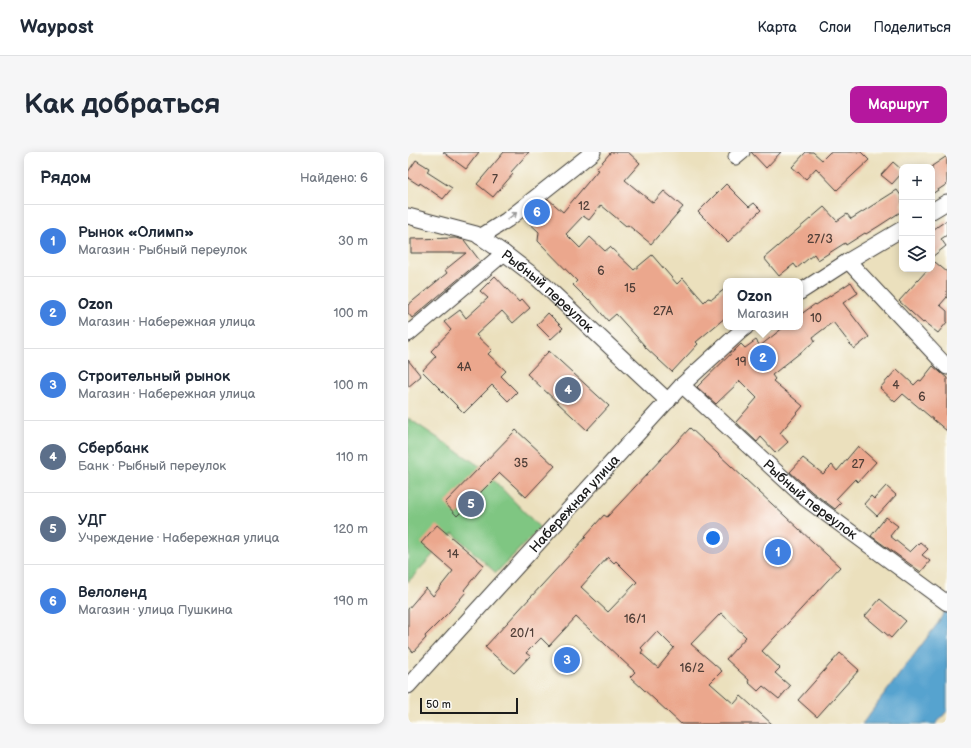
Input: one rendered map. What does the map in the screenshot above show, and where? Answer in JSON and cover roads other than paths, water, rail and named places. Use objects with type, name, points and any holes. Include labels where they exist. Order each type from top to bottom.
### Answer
[{"type":"street","points":[[480,237],[506,220],[593,152]]},
{"type":"street","points":[[935,209],[947,202]]},
{"type":"street","name":"Рыбный переулок","points":[[408,216],[476,234],[504,253],[538,279],[668,400]]},
{"type":"street","points":[[803,290],[899,231]]},
{"type":"street","points":[[408,334],[504,253]]},
{"type":"street","points":[[848,261],[947,367]]},
{"type":"street","name":"Набережная улица","points":[[408,686],[668,400],[742,330]]},
{"type":"street","name":"Рыбный переулок","points":[[682,386],[806,499],[947,603]]},
{"type":"water","points":[[947,607],[947,711],[936,724],[862,724],[938,623]]},
{"type":"place","name":"Велоленд","points":[[537,212]]},
{"type":"place","name":"Ozon","points":[[763,358]]},
{"type":"place","name":"Сбербанк","points":[[568,390]]},
{"type":"place","name":"УДГ","points":[[471,504]]},
{"type":"place","name":"Рынок «Олимп»","points":[[778,552]]},
{"type":"place","name":"Строительный рынок","points":[[567,660]]}]
